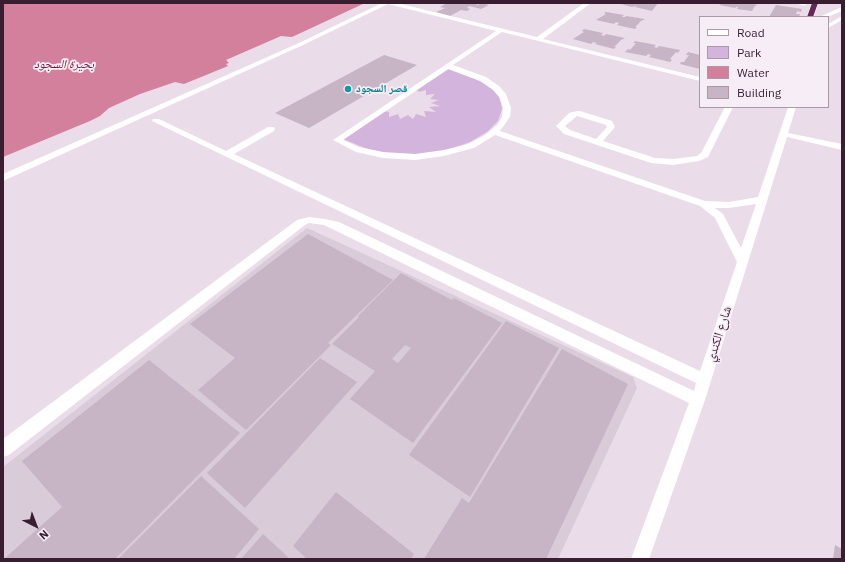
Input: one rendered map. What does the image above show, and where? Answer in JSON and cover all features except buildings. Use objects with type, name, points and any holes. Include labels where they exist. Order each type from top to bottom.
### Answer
[{"type":"highway","points":[[810,16],[814,3]]},
{"type":"street","points":[[3,178],[301,44],[386,3]]},
{"type":"street","points":[[390,3],[699,80]]},
{"type":"street","points":[[539,39],[588,3]]},
{"type":"street","points":[[824,16],[842,9]]},
{"type":"street","points":[[829,25],[842,18]]},
{"type":"street","points":[[447,66],[483,79],[496,88],[503,96],[507,108],[506,117],[500,127],[494,132],[471,146],[444,153],[415,157],[383,155],[356,149],[337,140],[447,66],[501,30]]},
{"type":"street","points":[[598,142],[611,127],[609,123],[577,113],[572,115],[560,126],[567,132],[654,162],[673,162],[699,158],[705,155],[728,108]]},
{"type":"street","name":"شارع الكندي","points":[[640,559],[698,400],[792,108]]},
{"type":"street","points":[[156,121],[704,380]]},
{"type":"street","points":[[227,154],[271,129]]},
{"type":"street","points":[[494,132],[704,204],[729,205],[762,200]]},
{"type":"street","points":[[784,134],[842,147]]},
{"type":"street","points":[[704,204],[719,216],[742,261]]},
{"type":"street","points":[[3,449],[301,222],[309,220],[335,225],[698,400]]},
{"type":"shaded area","points":[[307,228],[633,377],[637,388],[558,559],[3,559],[3,467]]},
{"type":"green space","points":[[449,69],[459,71],[493,87],[500,98],[502,109],[498,121],[487,132],[470,142],[448,150],[423,155],[395,155],[370,150],[343,139],[384,111],[389,112],[389,117],[398,114],[400,119],[408,115],[413,119],[416,114],[426,117],[424,111],[436,112],[429,107],[440,106],[431,103],[439,100],[430,99],[435,94],[426,95],[426,90],[419,92],[417,90]]},
{"type":"water","name":"بحيرة السجود","points":[[3,3],[365,3],[292,37],[281,36],[226,60],[229,63],[226,64],[228,66],[184,84],[175,82],[140,94],[109,108],[100,116],[90,121],[3,157]]},
{"type":"place","name":"قصر السجود","points":[[348,89]]}]
